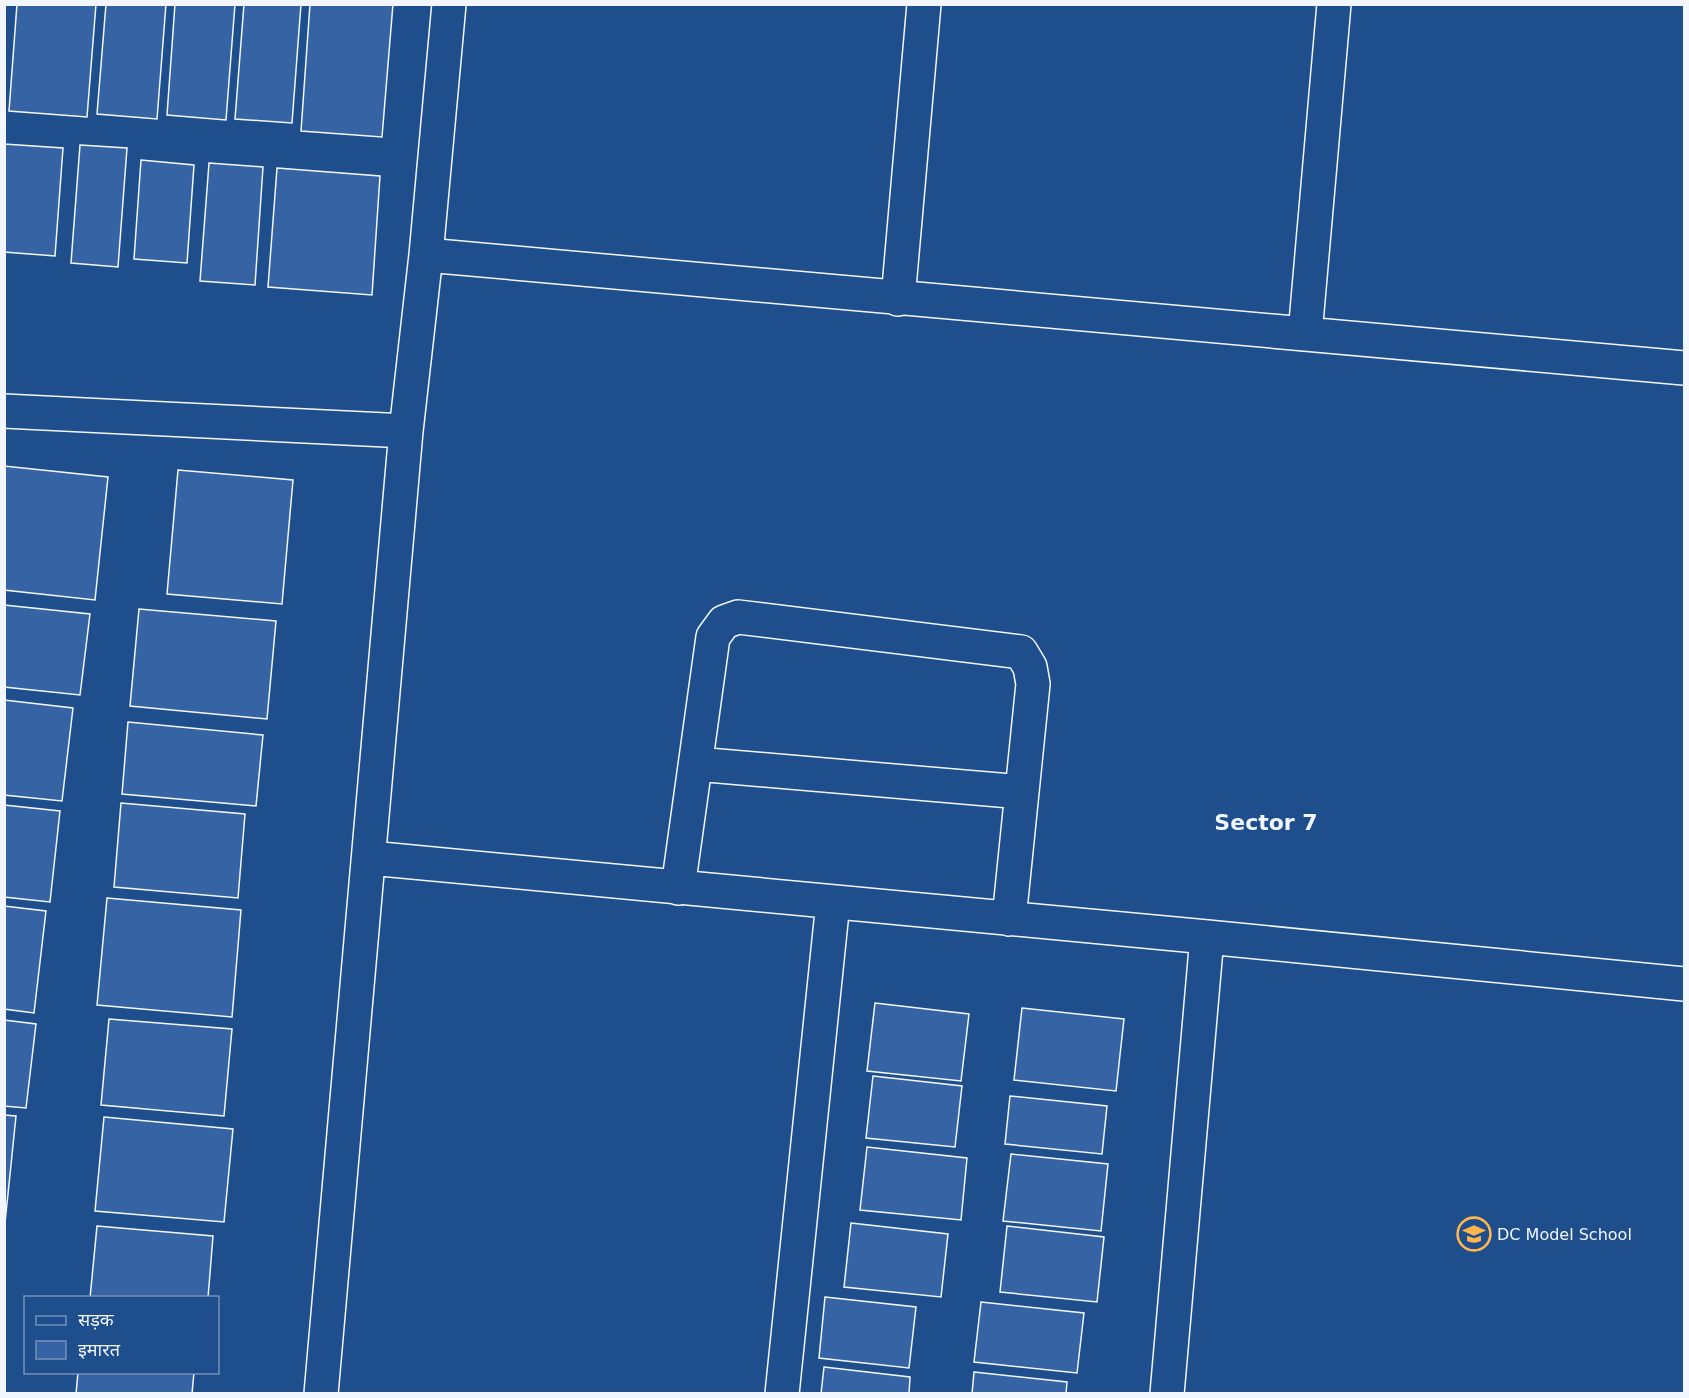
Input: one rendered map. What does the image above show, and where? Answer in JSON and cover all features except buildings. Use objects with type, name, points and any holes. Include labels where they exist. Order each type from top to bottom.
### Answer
[{"type":"street","points":[[321,1394],[406,431],[426,255],[449,4]]},
{"type":"street","points":[[898,299],[924,4]]},
{"type":"street","points":[[1305,334],[1334,4]]},
{"type":"street","points":[[426,255],[1684,368]]},
{"type":"street","points":[[4,411],[406,431]]},
{"type":"street","points":[[678,888],[713,637],[724,622],[738,617],[1021,652],[1030,667],[1034,684],[1009,919]]},
{"type":"street","points":[[696,764],[1022,792]]},
{"type":"street","points":[[370,858],[1684,984]]},
{"type":"street","points":[[782,1394],[833,902]]},
{"type":"street","points":[[1167,1394],[1207,937]]},
{"type":"place","name":"DC Model School","points":[[1474,1234]]},
{"type":"district","name":"Sector 7","points":[[1266,822]]}]
